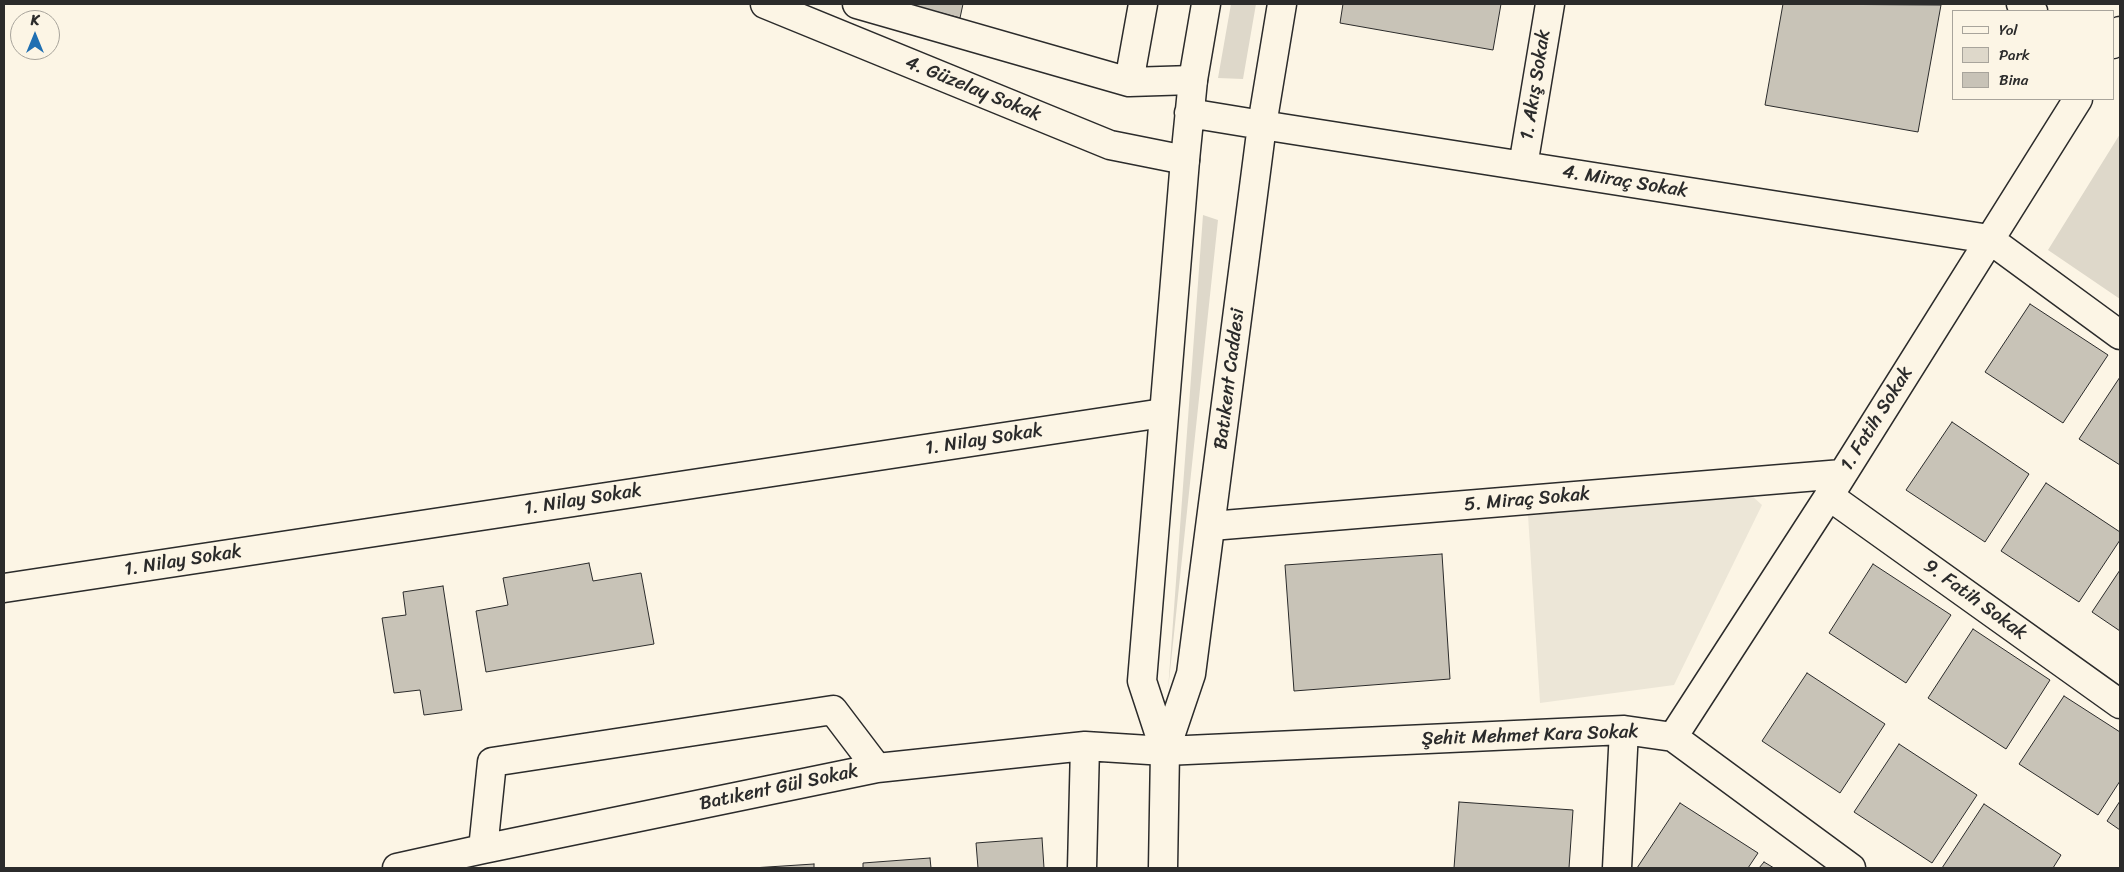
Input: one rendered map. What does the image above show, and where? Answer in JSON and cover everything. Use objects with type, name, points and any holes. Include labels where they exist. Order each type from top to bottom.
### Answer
[{"type":"street","name":"4. Güzelay Sokak","points":[[765,4],[1110,145],[1184,160]]},
{"type":"street","points":[[857,4],[1129,82],[1193,80]]},
{"type":"street","points":[[1129,82],[1143,4]]},
{"type":"street","name":"Batıkent Caddesi","points":[[1165,751],[1142,681],[1184,160],[1193,80],[1206,4]]},
{"type":"street","name":"Batıkent Caddesi","points":[[1163,868],[1165,751],[1191,674],[1262,125],[1282,4]]},
{"type":"street","name":"1. Akış Sokak","points":[[1523,166],[1550,4]]},
{"type":"street","points":[[2114,42],[2120,31]]},
{"type":"street","name":"1. Fatih Sokak","points":[[1673,737],[1836,485],[2077,100]]},
{"type":"street","name":"4. Miraç Sokak","points":[[1189,113],[1989,239]]},
{"type":"street","points":[[1989,239],[2120,335]]},
{"type":"street","name":"1. Nilay Sokak","points":[[4,588],[1163,413]]},
{"type":"street","name":"5. Miraç Sokak","points":[[1211,526],[1836,485]]},
{"type":"street","name":"9. Fatih Sokak","points":[[1836,485],[2120,704]]},
{"type":"street","points":[[483,849],[492,762],[833,710],[877,768]]},
{"type":"street","points":[[1617,868],[1624,730]]},
{"type":"street","name":"Şehit Mehmet Kara Sokak","points":[[1165,751],[1624,730],[1673,737],[1851,868]]},
{"type":"street","points":[[1082,868],[1085,746]]},
{"type":"street","name":"Batıkent Gül Sokak","points":[[397,868],[877,768],[1085,746],[1165,751]]},
{"type":"shaded area","points":[[1751,495],[1762,505],[1674,685],[1540,703],[1528,515]]},
{"type":"green space","points":[[1231,4],[1256,4],[1243,79],[1218,78]]},
{"type":"green space","points":[[2120,134],[2120,299],[2048,250]]},
{"type":"green space","points":[[1203,215],[1218,220],[1168,690]]},
{"type":"building","points":[[907,4],[963,4],[960,18]]},
{"type":"building","points":[[1343,4],[1501,4],[1493,50],[1340,23]]},
{"type":"building","points":[[1783,4],[1941,5],[1918,132],[1765,105]]},
{"type":"building","points":[[2030,304],[2108,355],[2063,423],[1985,372]]},
{"type":"building","points":[[2120,377],[2120,465],[2079,439]]},
{"type":"building","points":[[1952,422],[2029,474],[1985,542],[1906,490]]},
{"type":"building","points":[[2046,483],[2120,532],[2120,540],[2079,602],[2001,551]]},
{"type":"building","points":[[1442,554],[1450,679],[1294,691],[1285,565]]},
{"type":"building","points":[[589,563],[593,581],[641,573],[654,644],[486,672],[476,611],[508,605],[503,578]]},
{"type":"building","points":[[1873,564],[1951,615],[1906,683],[1829,633]]},
{"type":"building","points":[[2120,570],[2120,631],[2092,612]]},
{"type":"building","points":[[443,586],[462,710],[424,715],[420,690],[394,693],[382,618],[406,615],[403,592]]},
{"type":"building","points":[[1973,629],[2050,680],[2006,749],[1928,698]]},
{"type":"building","points":[[1807,673],[1885,724],[1840,793],[1762,741]]},
{"type":"building","points":[[2064,696],[2120,732],[2120,781],[2098,815],[2019,764]]},
{"type":"building","points":[[1899,744],[1977,795],[1932,863],[1854,812]]},
{"type":"building","points":[[2120,801],[2120,830],[2107,821]]},
{"type":"building","points":[[1459,802],[1573,810],[1569,868],[1454,868]]},
{"type":"building","points":[[1680,803],[1758,853],[1748,868],[1637,868]]},
{"type":"building","points":[[1984,804],[2061,855],[2053,868],[1942,868]]},
{"type":"building","points":[[1042,838],[1044,868],[978,868],[976,843]]},
{"type":"building","points":[[930,858],[931,868],[863,868],[863,863]]},
{"type":"building","points":[[1764,862],[1774,868],[1759,868]]},
{"type":"building","points":[[814,864],[814,868],[752,868]]}]
